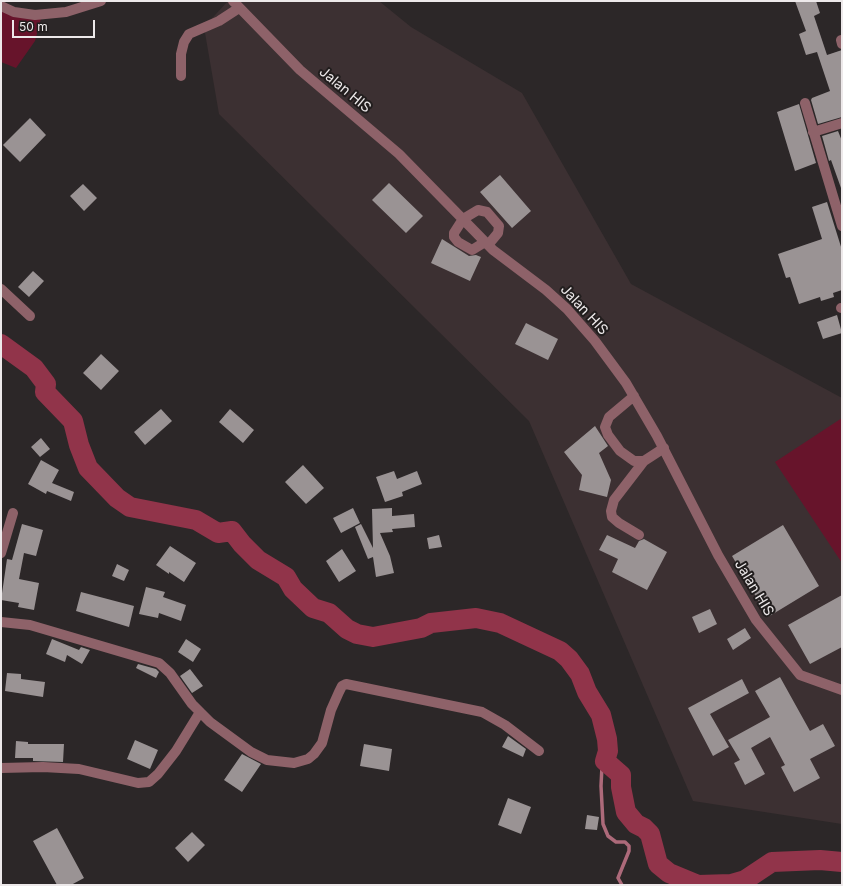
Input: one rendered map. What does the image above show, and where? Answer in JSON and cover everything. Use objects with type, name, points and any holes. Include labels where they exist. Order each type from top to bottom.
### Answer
[{"type":"street","points":[[1,6],[14,12],[35,15],[66,12],[102,1]]},
{"type":"street","points":[[181,76],[181,54],[184,42],[189,34],[219,21],[236,4]]},
{"type":"street","name":"Jalan HIS","points":[[236,4],[300,70],[399,154],[487,244],[546,290],[567,309],[595,341],[634,396],[664,448],[718,555],[756,620],[800,675],[842,690]]},
{"type":"street","points":[[805,103],[842,226]]},
{"type":"street","points":[[814,132],[842,123]]},
{"type":"street","points":[[478,210],[482,210],[492,216],[499,226],[498,233],[487,244],[472,250],[458,242],[454,237],[454,233],[463,219],[478,210]]},
{"type":"street","points":[[1,288],[30,316]]},
{"type":"street","points":[[634,396],[609,417],[605,427],[608,435],[620,451],[634,461],[644,461]]},
{"type":"street","points":[[639,535],[618,523],[612,517],[611,511],[614,500],[644,461],[664,448]]},
{"type":"street","points":[[1,554],[13,513]]},
{"type":"street","points":[[1,622],[30,625],[159,663],[170,673],[192,704],[210,722],[258,756],[281,763],[302,762],[314,754],[322,743],[331,710],[342,686],[346,684],[354,684],[482,712],[505,725],[540,751]]},
{"type":"street","points":[[1,768],[43,767],[79,769],[138,783],[148,782],[158,774],[176,751],[200,712]]},
{"type":"shaded area","points":[[228,1],[379,1],[411,27],[522,93],[631,284],[842,398],[842,824],[693,801],[529,421],[219,114],[204,27]]},
{"type":"shaded area","points":[[1,4],[21,10],[43,11],[35,41],[16,68],[1,62]]},
{"type":"shaded area","points":[[842,418],[842,563],[775,462]]},
{"type":"building","points":[[795,1],[816,1],[820,13],[814,16],[827,55],[842,50],[842,117],[818,124],[811,100],[812,98],[830,91],[817,52],[806,55],[799,34],[806,31]]},
{"type":"building","points":[[799,104],[816,163],[795,171],[777,112]]},
{"type":"building","points":[[30,118],[46,135],[20,162],[3,145]]},
{"type":"building","points":[[838,131],[842,141],[841,188],[831,160],[829,161],[822,136]]},
{"type":"building","points":[[500,175],[531,211],[512,228],[480,192]]},
{"type":"building","points":[[389,183],[423,216],[406,233],[372,200]]},
{"type":"building","points":[[83,184],[97,198],[84,211],[70,196]]},
{"type":"building","points":[[827,202],[842,250],[842,290],[833,293],[834,297],[821,301],[820,297],[799,304],[790,277],[786,278],[778,254],[822,239],[812,207]]},
{"type":"building","points":[[442,239],[469,256],[476,255],[481,257],[470,281],[431,263]]},
{"type":"building","points":[[33,271],[44,281],[29,297],[18,287]]},
{"type":"building","points":[[837,315],[842,333],[823,339],[817,322]]},
{"type":"building","points":[[526,323],[558,339],[548,360],[515,344]]},
{"type":"building","points":[[101,354],[119,371],[101,390],[83,373]]},
{"type":"building","points":[[161,409],[172,421],[145,445],[134,432]]},
{"type":"building","points":[[230,409],[254,430],[243,443],[219,422]]},
{"type":"building","points":[[595,426],[608,446],[599,453],[611,480],[607,497],[579,490],[582,475],[564,452]]},
{"type":"building","points":[[41,438],[50,449],[40,457],[31,447]]},
{"type":"building","points":[[41,460],[59,470],[52,483],[74,492],[71,501],[47,491],[46,494],[28,484]]},
{"type":"building","points":[[303,465],[324,488],[306,504],[285,482]]},
{"type":"building","points":[[394,471],[397,479],[417,471],[422,484],[402,492],[403,496],[385,502],[376,477]]},
{"type":"building","points":[[353,508],[360,523],[341,533],[333,518]]},
{"type":"building","points":[[392,508],[392,516],[414,514],[415,527],[392,529],[393,532],[380,533],[390,556],[394,573],[376,577],[373,557],[368,559],[355,527],[361,524],[373,548],[372,509]]},
{"type":"building","points":[[22,524],[43,530],[36,556],[24,553],[19,579],[39,583],[34,610],[18,607],[19,603],[1,600],[7,559],[12,560]]},
{"type":"building","points":[[783,525],[819,586],[768,617],[732,556]]},
{"type":"building","points":[[439,535],[442,547],[429,549],[427,538]]},
{"type":"building","points":[[607,535],[635,548],[639,541],[644,539],[667,552],[647,590],[612,572],[618,559],[599,550]]},
{"type":"building","points":[[170,546],[196,563],[184,582],[156,565]]},
{"type":"building","points":[[342,549],[356,571],[339,582],[326,561]]},
{"type":"building","points":[[117,564],[129,570],[124,581],[112,576]]},
{"type":"building","points":[[146,587],[165,592],[163,597],[186,605],[181,621],[159,613],[158,618],[139,614]]},
{"type":"building","points":[[81,592],[134,606],[129,627],[76,611]]},
{"type":"building","points":[[842,595],[842,647],[810,664],[788,625]]},
{"type":"building","points":[[710,609],[717,624],[699,633],[692,617]]},
{"type":"building","points":[[745,628],[751,638],[733,650],[727,639]]},
{"type":"building","points":[[52,639],[79,650],[81,647],[90,650],[82,664],[67,655],[65,662],[46,654]]},
{"type":"building","points":[[186,639],[201,649],[193,662],[178,652]]},
{"type":"building","points":[[138,664],[156,669],[159,672],[156,678],[136,668]]},
{"type":"building","points":[[190,669],[203,686],[192,693],[180,676]]},
{"type":"building","points":[[7,673],[21,674],[21,679],[45,682],[43,697],[5,691]]},
{"type":"building","points":[[780,677],[810,731],[823,724],[835,746],[810,759],[820,778],[794,792],[781,767],[785,765],[770,737],[751,748],[765,774],[745,785],[734,763],[740,760],[728,740],[770,717],[755,691]]},
{"type":"building","points":[[742,679],[749,693],[710,714],[729,747],[713,756],[688,708]]},
{"type":"building","points":[[508,736],[526,749],[523,757],[502,747]]},
{"type":"building","points":[[135,740],[158,750],[150,769],[127,759]]},
{"type":"building","points":[[16,741],[28,742],[28,744],[64,744],[63,762],[33,761],[33,758],[15,758]]},
{"type":"building","points":[[364,744],[392,749],[389,771],[360,766]]},
{"type":"building","points":[[242,754],[261,764],[242,792],[224,780]]},
{"type":"building","points":[[508,798],[531,807],[521,834],[498,825]]},
{"type":"building","points":[[587,815],[599,817],[597,830],[585,829]]},
{"type":"building","points":[[57,828],[84,878],[71,885],[57,885],[33,841]]},
{"type":"building","points":[[192,832],[205,845],[188,862],[175,848]]},
{"type":"waterway","points":[[1,344],[34,368],[46,384],[45,392],[73,421],[79,445],[88,468],[117,498],[130,507],[196,520],[218,533],[232,531],[242,544],[258,560],[286,577],[293,589],[313,608],[329,613],[347,629],[357,634],[373,637],[421,628],[431,623],[476,618],[500,623],[560,651],[569,659],[580,674],[587,692],[601,715],[607,739],[608,751],[605,761],[621,775],[621,787],[626,812],[636,824],[644,828],[650,834],[658,864],[669,873],[698,885],[731,884],[745,880],[772,862],[820,860],[842,862]]},
{"type":"waterway","points":[[605,761],[602,766],[601,786],[603,824],[608,836],[616,842],[625,842],[629,846],[629,851],[618,878],[622,885]]}]
